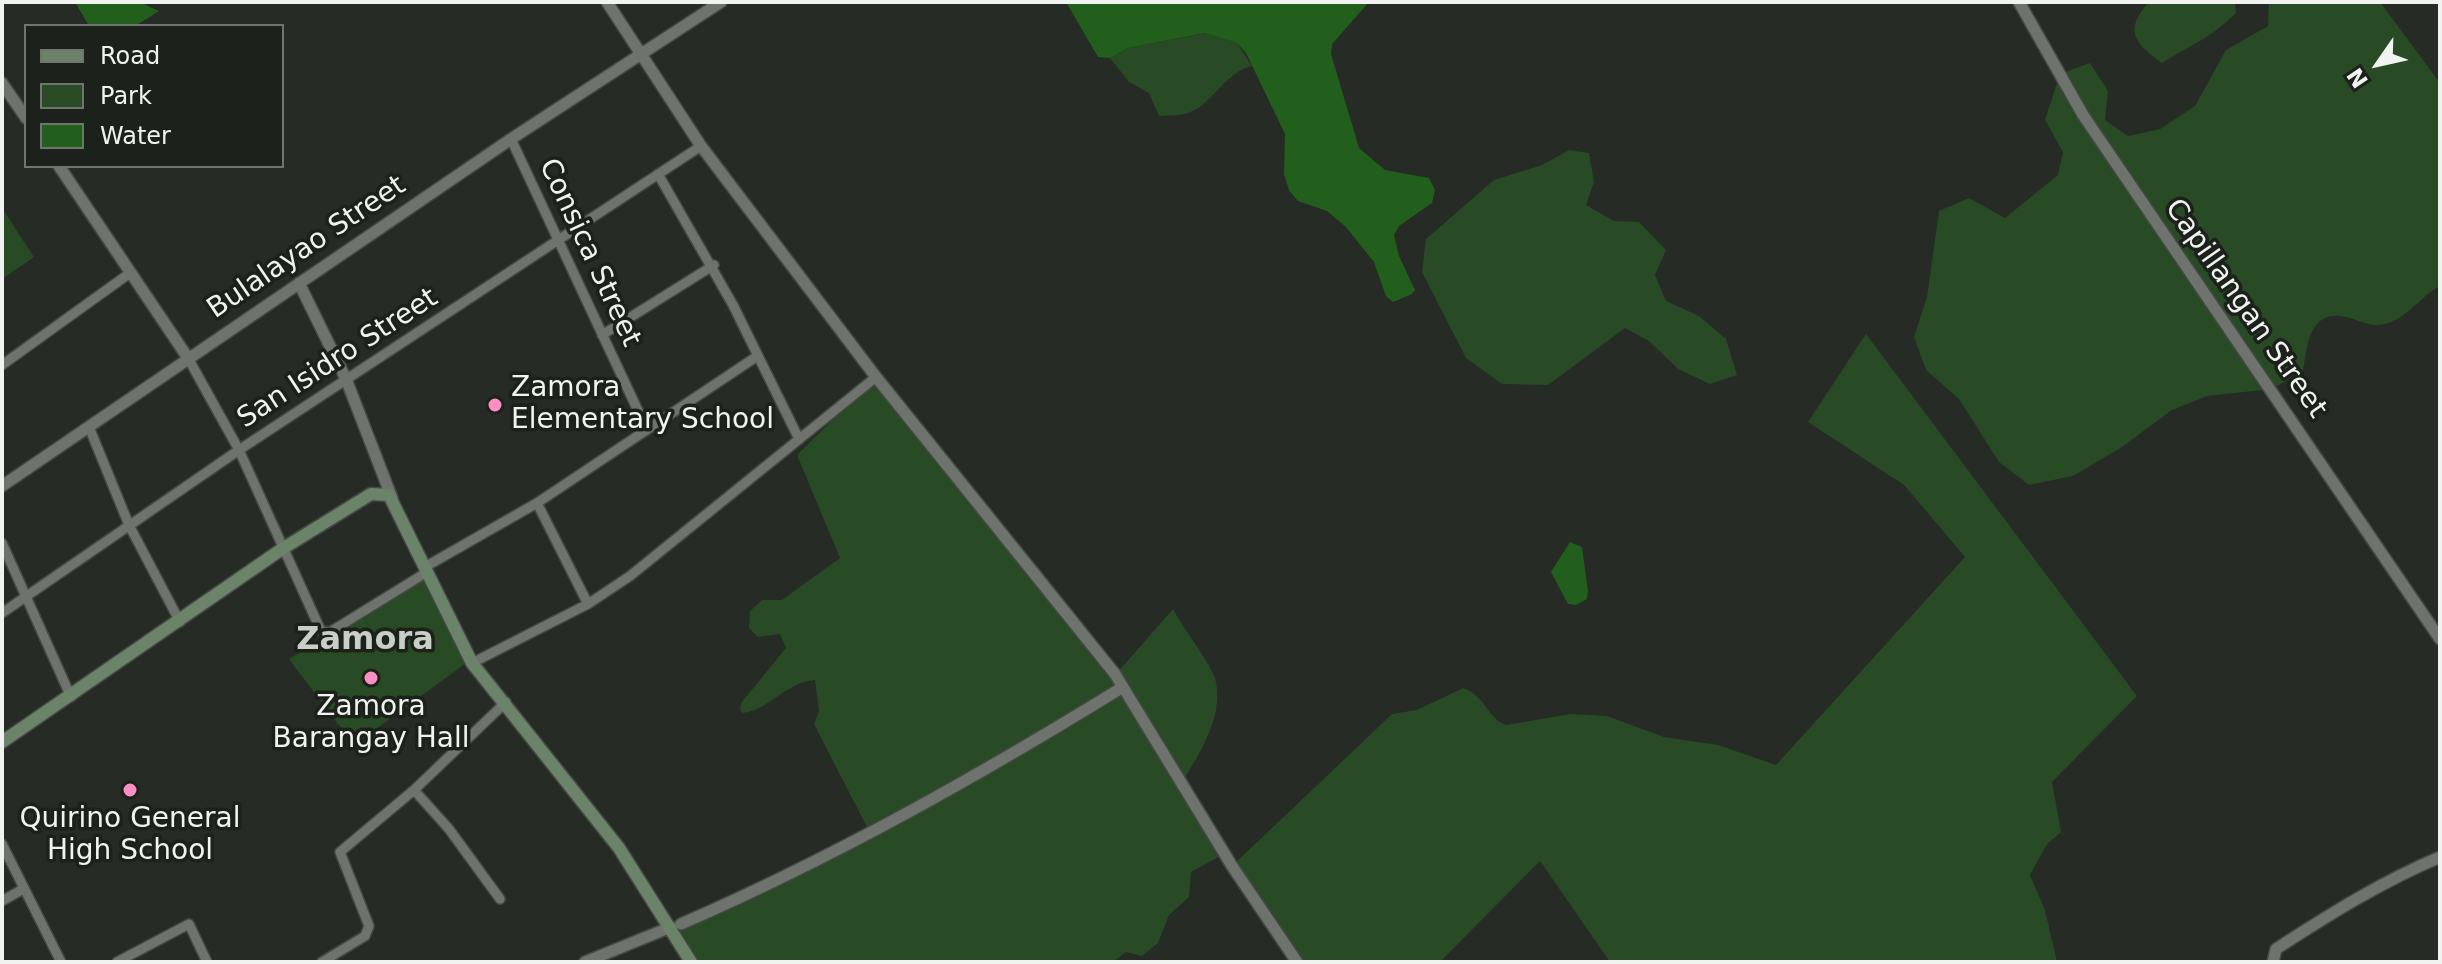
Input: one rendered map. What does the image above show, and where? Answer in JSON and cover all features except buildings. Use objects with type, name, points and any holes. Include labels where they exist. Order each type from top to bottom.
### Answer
[{"type":"main road","points":[[2,742],[282,549],[371,494],[381,493],[392,498],[472,663],[619,848],[676,926],[691,962]]},
{"type":"street","points":[[607,2],[701,146],[814,290],[876,377],[1089,638],[1123,687],[1232,866],[1297,962]]},
{"type":"street","points":[[642,53],[721,2]]},
{"type":"street","name":"Capillangan Street","points":[[2019,2],[2083,115],[2440,639]]},
{"type":"street","name":"Bulalayao Street","points":[[2,486],[642,53]]},
{"type":"street","points":[[2,83],[24,115]]},
{"type":"street","name":"Consica Street","points":[[511,139],[647,430]]},
{"type":"street","name":"San Isidro Street","points":[[2,613],[239,450],[701,146]]},
{"type":"street","points":[[60,168],[188,358],[239,450],[316,623],[325,632],[537,503],[756,357]]},
{"type":"street","points":[[658,174],[712,266],[799,439]]},
{"type":"street","points":[[602,335],[712,266]]},
{"type":"street","points":[[2,365],[130,273]]},
{"type":"street","points":[[299,283],[346,379],[392,498]]},
{"type":"street","points":[[472,663],[588,604],[680,538],[876,377]]},
{"type":"street","points":[[89,427],[129,525],[180,622]]},
{"type":"street","points":[[537,503],[588,604]]},
{"type":"street","points":[[2,543],[71,697]]},
{"type":"street","points":[[585,962],[770,885],[920,808],[1123,687]]},
{"type":"street","points":[[322,962],[365,936],[369,926],[340,852],[414,790],[506,702]]},
{"type":"street","points":[[414,790],[449,829],[500,899]]},
{"type":"street","points":[[2,844],[61,962]]},
{"type":"street","points":[[2273,962],[2276,949],[2350,901],[2386,880],[2440,857]]},
{"type":"street","points":[[2,901],[23,889]]},
{"type":"street","points":[[117,962],[189,924],[207,962]]},
{"type":"green space","points":[[2149,2],[2235,2],[2236,13],[2209,35],[2162,63],[2139,43],[2136,36],[2136,21]]},
{"type":"green space","points":[[2269,2],[2380,2],[2440,83],[2440,286],[2403,315],[2387,323],[2372,325],[2340,316],[2321,320],[2311,334],[2303,371],[2272,389],[2207,396],[2172,410],[2122,447],[2073,476],[2029,485],[1999,462],[1959,399],[1926,370],[1914,337],[1927,297],[1939,211],[1969,198],[2005,218],[2058,175],[2063,152],[2045,120],[2060,74],[2090,63],[2108,91],[2105,120],[2128,136],[2160,129],[2195,106],[2226,50],[2268,26]]},
{"type":"green space","points":[[1206,33],[1237,43],[1252,66],[1242,69],[1203,104],[1185,114],[1159,116],[1149,93],[1129,82],[1110,58],[1128,48]]},
{"type":"green space","points":[[1569,150],[1589,153],[1594,182],[1586,205],[1614,221],[1639,222],[1666,250],[1655,275],[1666,301],[1699,316],[1726,339],[1737,375],[1710,384],[1678,369],[1649,341],[1625,328],[1548,385],[1502,384],[1466,358],[1422,272],[1426,239],[1494,180],[1542,165]]},
{"type":"green space","points":[[2,208],[34,257],[2,279]]},
{"type":"green space","points":[[1866,334],[2137,696],[2052,782],[2061,832],[2047,844],[2030,875],[2045,910],[2057,962],[1610,962],[1540,861],[1440,962],[1297,962],[1232,866],[1392,714],[1417,710],[1463,688],[1477,696],[1494,717],[1506,725],[1571,714],[1607,716],[1664,737],[1718,745],[1776,765],[1965,557],[1904,485],[1808,422]]},
{"type":"green space","points":[[876,377],[1116,674],[1173,609],[1213,672],[1217,692],[1214,719],[1182,782],[1224,854],[1191,872],[1189,897],[1169,915],[1158,943],[1142,956],[1126,952],[1113,962],[691,962],[671,927],[870,833],[814,724],[819,711],[815,680],[795,685],[753,711],[743,713],[740,710],[741,703],[786,648],[780,634],[758,637],[749,628],[750,611],[762,600],[782,600],[840,558],[797,455]]},
{"type":"green space","points":[[427,575],[473,658],[354,745],[289,659]]},
{"type":"water","points":[[75,2],[139,2],[159,11],[138,24],[88,24]]},
{"type":"water","points":[[1066,2],[1369,2],[1332,44],[1331,54],[1359,148],[1385,170],[1429,178],[1435,190],[1432,203],[1399,226],[1394,235],[1399,256],[1415,290],[1412,294],[1393,302],[1386,296],[1374,262],[1346,227],[1327,211],[1298,201],[1289,190],[1284,174],[1285,134],[1246,53],[1237,43],[1205,33],[1128,48],[1110,58],[1098,57]]},
{"type":"water","points":[[1570,542],[1582,547],[1588,592],[1587,599],[1576,605],[1568,604],[1551,572]]},
{"type":"place","name":"Zamora Elementary School","points":[[495,405]]},
{"type":"place","name":"Zamora Barangay Hall","points":[[371,678]]},
{"type":"place","name":"Quirino General High School","points":[[130,790]]},
{"type":"district","name":"Zamora","points":[[365,641]]}]
